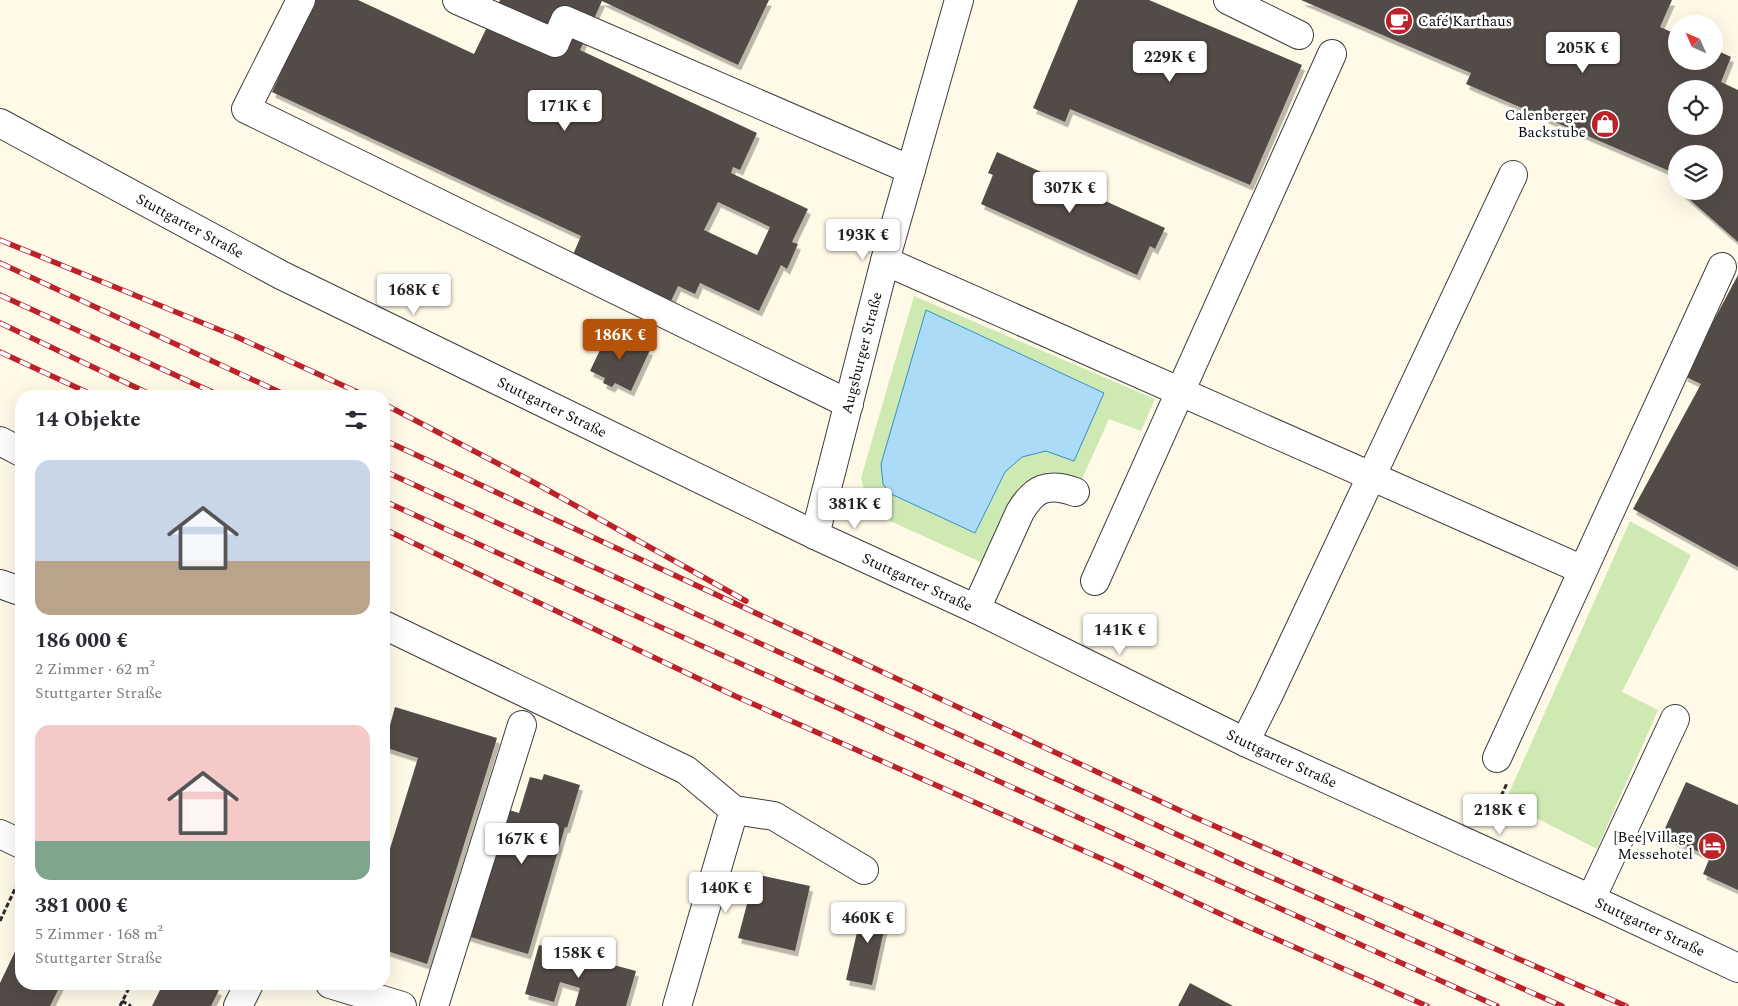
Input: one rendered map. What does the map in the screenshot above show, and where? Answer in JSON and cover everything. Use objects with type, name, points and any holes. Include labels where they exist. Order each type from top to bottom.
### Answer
[{"type":"street","points":[[301,0],[246,109],[849,404]]},
{"type":"street","points":[[457,0],[555,43],[565,20],[911,170]]},
{"type":"street","name":"Augsburger Straße","points":[[815,535],[886,261],[959,0]]},
{"type":"street","points":[[1228,0],[1299,35]]},
{"type":"street","points":[[1096,581],[1332,54]]},
{"type":"street","name":"Stuttgarter Straße","points":[[0,123],[281,275],[815,535],[976,609],[1245,742],[1592,899],[1738,968]]},
{"type":"street","points":[[1245,742],[1514,175]]},
{"type":"street","points":[[886,261],[1583,570]]},
{"type":"street","points":[[1497,758],[1722,267]]},
{"type":"street","points":[[0,441],[15,449]]},
{"type":"street","points":[[976,609],[1027,500],[1038,491],[1048,487],[1065,488],[1075,492]]},
{"type":"street","points":[[390,629],[686,770],[734,810],[774,816],[864,870]]},
{"type":"street","points":[[1592,899],[1675,719]]},
{"type":"street","points":[[434,1006],[522,725]]},
{"type":"street","points":[[677,1006],[734,810]]},
{"type":"street","points":[[238,1006],[246,990]]},
{"type":"street","points":[[350,990],[402,1006]]},
{"type":"path","points":[[1478,849],[1510,777],[1497,758]]},
{"type":"path","points":[[0,921],[15,889]]},
{"type":"path","points":[[120,1006],[128,990]]},
{"type":"path","points":[[122,1001],[132,1006]]},
{"type":"green space","points":[[914,296],[1155,399],[1141,431],[1109,419],[1082,479],[1048,472],[1033,477],[1017,489],[983,563],[881,517],[867,502],[861,478]]},
{"type":"green space","points":[[1630,521],[1691,555],[1622,692],[1658,710],[1597,849],[1505,802]]},
{"type":"water","points":[[926,310],[1104,393],[1074,461],[1046,451],[1022,457],[1005,472],[975,533],[889,493],[883,484],[881,464]]},
{"type":"building","points":[[314,0],[358,0],[474,54],[500,0],[769,0],[738,65],[602,1],[580,50],[757,133],[740,170],[733,167],[731,173],[808,209],[792,242],[798,244],[787,269],[781,265],[759,311],[700,283],[695,294],[678,286],[671,301],[572,257],[581,236],[272,92]],"holes":[[[718,202],[770,227],[757,255],[704,230]]]},
{"type":"building","points":[[1078,0],[1149,0],[1302,65],[1250,185],[1070,109],[1065,122],[1033,108]]},
{"type":"building","points":[[1301,0],[1672,0],[1660,27],[1668,30],[1668,70],[1723,70],[1723,53],[1731,57],[1722,80],[1668,80],[1668,135],[1723,135],[1723,83],[1738,90],[1738,242],[1690,200],[1723,200],[1723,145],[1668,145],[1668,170],[1466,84],[1471,73]]},
{"type":"building","points":[[997,152],[1165,228],[1155,249],[1150,246],[1137,275],[981,204],[993,175],[988,173]]},
{"type":"building","points":[[1738,275],[1738,567],[1633,509],[1701,384],[1684,376]]},
{"type":"building","points":[[609,331],[650,350],[631,391],[615,383],[612,387],[603,383],[605,378],[590,371]]},
{"type":"building","points":[[395,707],[497,738],[427,964],[390,952],[390,849],[418,758],[390,749],[390,725]]},
{"type":"building","points":[[544,774],[580,785],[567,828],[565,827],[528,954],[464,935],[502,808],[519,813],[530,777],[542,780]]},
{"type":"building","name":"[Bee]Village Messehotel","points":[[1686,782],[1738,805],[1738,890],[1703,874],[1710,857],[1662,835]]},
{"type":"building","points":[[755,874],[810,886],[795,951],[738,938]]},
{"type":"building","points":[[864,902],[889,907],[872,985],[846,980]]},
{"type":"building","points":[[539,945],[636,971],[626,1006],[575,1006],[580,988],[560,982],[554,1002],[525,994]]},
{"type":"building","points":[[15,952],[15,990],[58,990],[50,1006],[0,1006],[0,983]]},
{"type":"building","points":[[1190,983],[1233,1006],[1178,1006]]},
{"type":"building","points":[[160,990],[219,990],[211,1006],[152,1006]]},
{"type":"railway","points":[[0,240],[237,337],[353,390]]},
{"type":"railway","points":[[0,263],[275,390]]},
{"type":"railway","points":[[0,295],[208,390]]},
{"type":"railway","points":[[0,323],[141,390]]},
{"type":"railway","points":[[0,352],[82,390]]},
{"type":"railway","points":[[390,407],[535,483],[746,601]]},
{"type":"railway","points":[[390,443],[1194,817],[1626,1006]]},
{"type":"railway","points":[[390,474],[1248,867],[1562,1006]]},
{"type":"railway","points":[[390,504],[1497,1006]]},
{"type":"railway","points":[[390,532],[735,696],[1116,865],[1240,923],[1427,1006]]},
{"type":"place","name":"Café Karthaus","points":[[1399,21]]},
{"type":"place","name":"Calenberger Backstube","points":[[1605,124]]},
{"type":"place","name":"[Bee]Village Messehotel","points":[[1712,846]]}]
